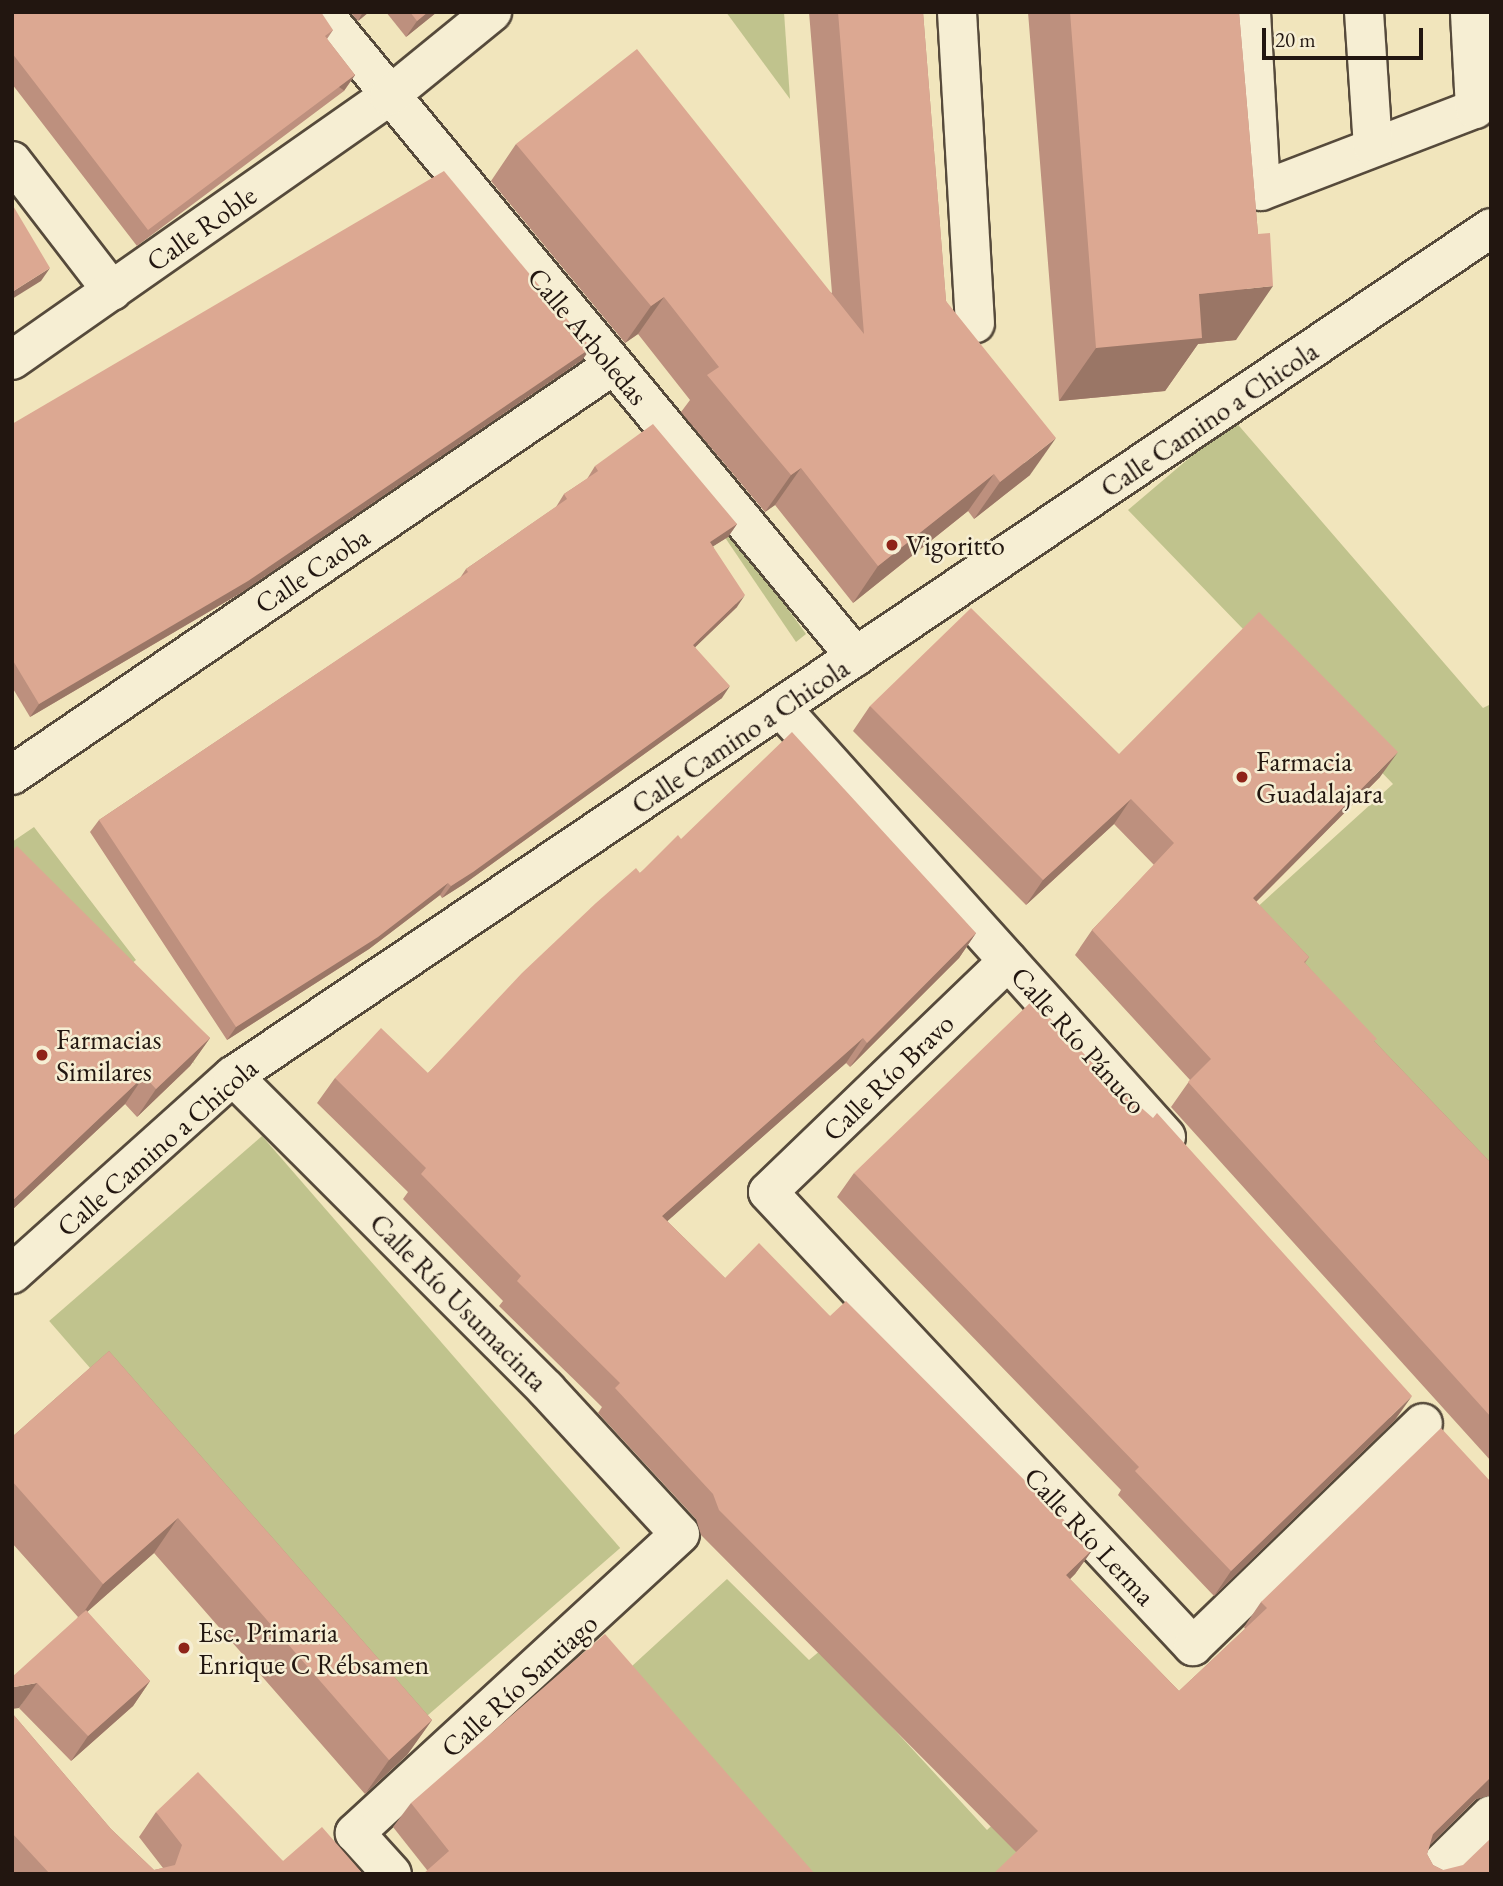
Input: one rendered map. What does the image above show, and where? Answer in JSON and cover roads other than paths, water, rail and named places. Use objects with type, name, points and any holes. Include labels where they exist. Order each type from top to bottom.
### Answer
[{"type":"street","name":"Calle Arboledas","points":[[322,12],[612,366],[856,657]]},
{"type":"street","name":"Calle Roble","points":[[12,360],[389,96],[492,12]]},
{"type":"street","points":[[957,12],[975,323]]},
{"type":"street","points":[[1251,12],[1261,191],[1475,109],[1470,12]]},
{"type":"street","points":[[1364,12],[1373,147]]},
{"type":"street","points":[[12,161],[112,291]]},
{"type":"street","name":"Calle Camino a Chicola","points":[[12,1274],[233,1076],[782,709],[1491,228]]},
{"type":"street","name":"Calle Caoba","points":[[12,775],[612,366]]},
{"type":"street","name":"Calle Río Pánuco","points":[[782,709],[1192,1166]]},
{"type":"street","name":"Calle Río Bravo","points":[[768,1192],[1008,961]]},
{"type":"street","name":"Calle Río Usumacinta","points":[[233,1076],[546,1389],[680,1534]]},
{"type":"street","name":"Calle Río Lerma","points":[[768,1192],[1193,1646],[1435,1436],[1395,1392]]},
{"type":"street","name":"Calle Río Santiago","points":[[392,1874],[355,1833],[680,1534]]},
{"type":"street","points":[[1431,1874],[1491,1815]]},
{"type":"place","name":"Vigoritto","points":[[892,545]]},
{"type":"place","name":"Farmacia Guadalajara","points":[[1242,777]]},
{"type":"place","name":"Farmacias Similares","points":[[42,1055]]},
{"type":"place","name":"Esc. Primaria Enrique C Rébsamen","points":[[184,1648]]}]
